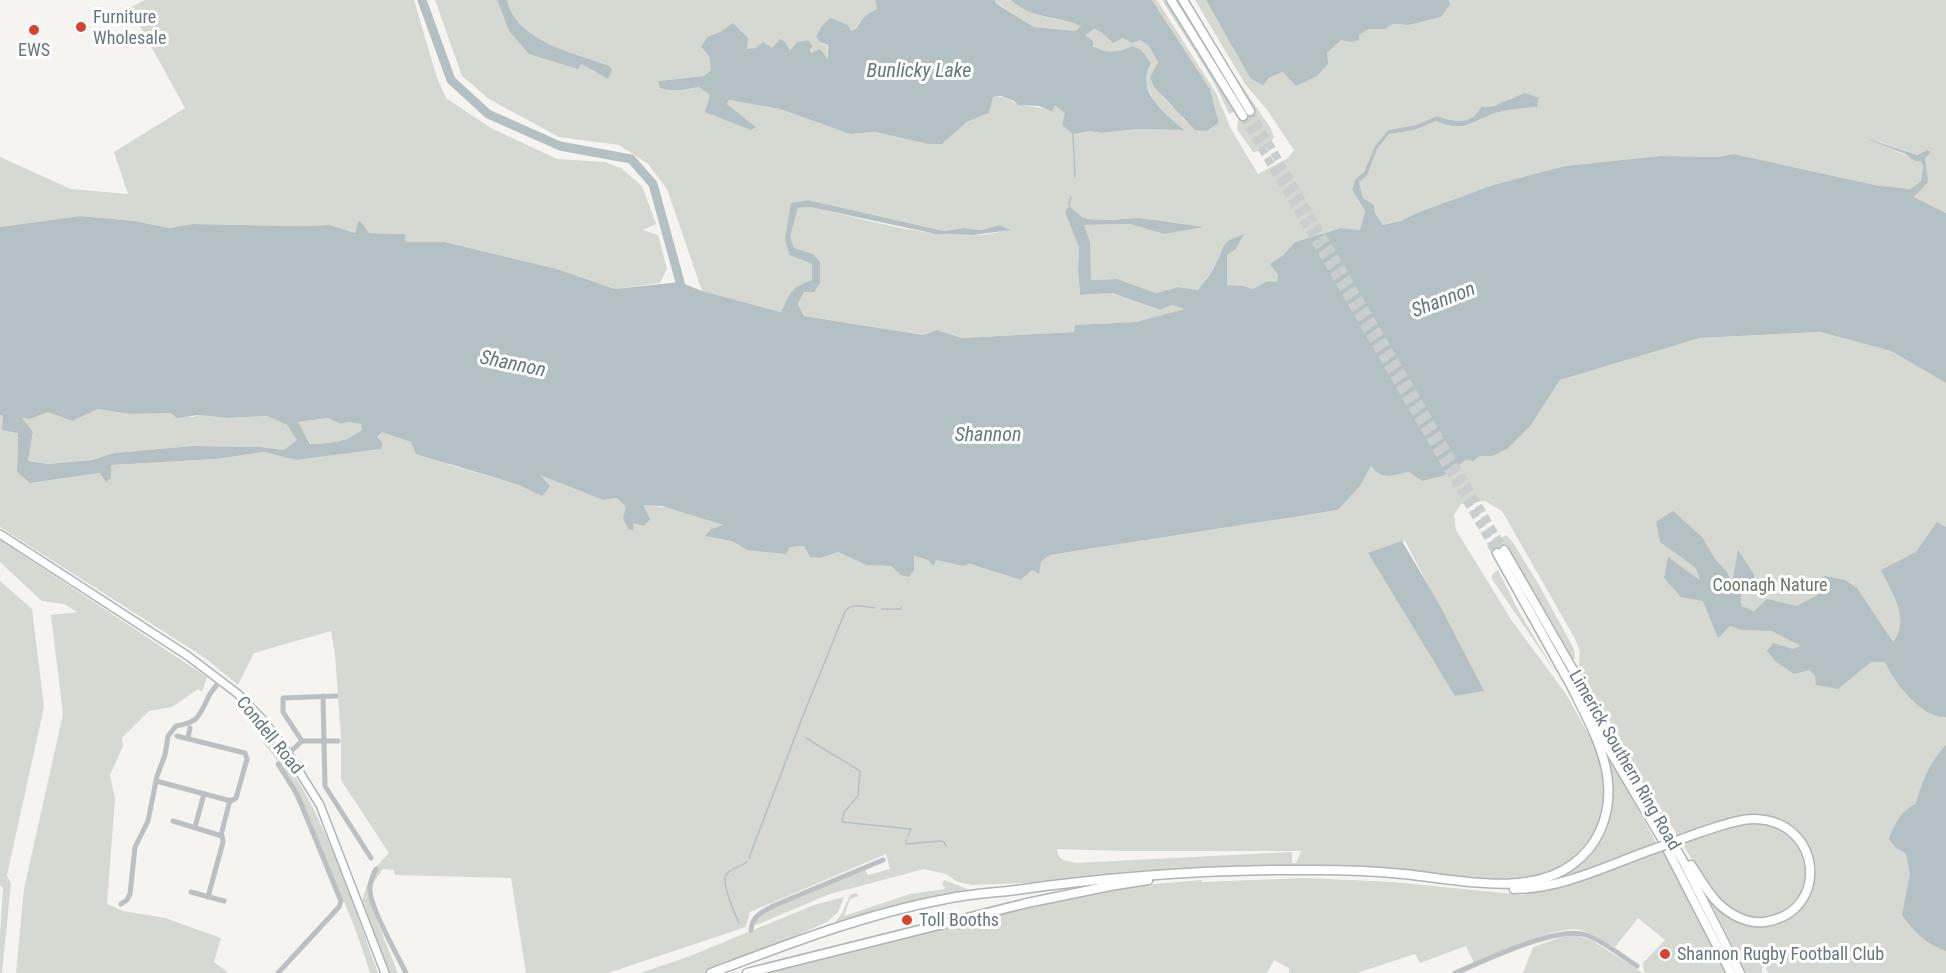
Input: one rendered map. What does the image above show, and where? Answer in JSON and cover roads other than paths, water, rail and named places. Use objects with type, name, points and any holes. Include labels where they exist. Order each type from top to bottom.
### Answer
[{"type":"highway","points":[[1171,0],[1246,114],[1183,0]]},
{"type":"highway","name":"Limerick Southern Ring Road","points":[[1731,973],[1662,839],[1567,677],[1500,552],[1683,861],[1740,973]]},
{"type":"highway","points":[[711,973],[821,932],[904,909],[947,898],[1062,883],[1206,871],[1302,870],[1384,872],[1508,884],[1544,879],[1567,868],[1589,850],[1598,837],[1608,808],[1610,794],[1607,768],[1595,736],[1567,677]]},
{"type":"highway","points":[[747,973],[1027,903],[1140,881],[1206,876],[1300,874],[1368,876],[1501,889],[1531,889],[1562,882],[1640,854],[1701,832],[1728,823],[1754,819],[1767,820],[1790,830],[1804,846],[1810,866],[1808,888],[1803,898],[1785,916],[1772,921],[1752,921],[1733,914],[1720,905],[1708,892],[1637,782]]},
{"type":"main road","name":"Condell Road","points":[[0,534],[154,633],[221,680],[263,720],[289,753],[320,805],[385,973]]},
{"type":"street","points":[[121,904],[130,894],[135,847],[148,821],[156,781],[171,731],[176,726],[198,718],[212,691],[221,680]]},
{"type":"street","points":[[323,696],[325,786],[371,858]]},
{"type":"street","points":[[302,741],[283,712],[283,698],[336,696]]},
{"type":"street","points":[[188,738],[190,728]]},
{"type":"street","points":[[156,781],[230,801],[236,798],[247,756],[243,752],[177,736]]},
{"type":"street","points":[[289,753],[302,741],[338,741]]},
{"type":"street","points":[[278,764],[297,794],[341,901],[339,907],[278,973]]},
{"type":"street","points":[[195,827],[204,794]]},
{"type":"street","points":[[208,897],[223,842],[221,835],[230,801]]},
{"type":"street","points":[[173,821],[221,835]]},
{"type":"street","points":[[751,930],[756,916],[773,906],[883,860]]},
{"type":"street","points":[[376,869],[371,880],[370,892],[374,906],[406,973]]},
{"type":"street","points":[[191,892],[224,901]]},
{"type":"street","points":[[1455,973],[1546,937],[1578,933],[1588,935],[1637,966]]},
{"type":"water","points":[[497,0],[507,0],[522,26],[534,35],[563,50],[607,65],[612,69],[608,79],[581,64],[578,69],[529,54],[509,31]]},
{"type":"water","name":"Bunlicky Lake","points":[[875,0],[995,0],[996,3],[1034,27],[1076,31],[1081,26],[1027,11],[1011,0],[1152,0],[1210,89],[1219,123],[1207,131],[1195,130],[1154,87],[1150,77],[1158,62],[1149,46],[1140,40],[1132,43],[1123,38],[1113,43],[1094,29],[1085,35],[1098,49],[1112,52],[1132,46],[1141,50],[1151,63],[1146,83],[1149,92],[1161,109],[1184,130],[1138,129],[1073,134],[1062,125],[1065,113],[1055,106],[1052,112],[1039,106],[1018,105],[1001,96],[993,97],[989,113],[967,122],[942,144],[928,144],[875,132],[850,134],[780,109],[729,100],[727,104],[756,127],[751,130],[705,112],[710,95],[699,87],[679,90],[660,88],[658,81],[704,76],[711,70],[709,56],[701,47],[707,37],[733,23],[748,38],[747,49],[756,48],[763,42],[772,48],[780,39],[790,50],[797,42],[808,40],[813,46],[810,50],[812,53],[820,49],[828,59],[828,45],[820,42],[816,37],[822,26],[830,18],[848,25],[851,31],[877,9]]},
{"type":"water","points":[[1206,0],[1449,0],[1450,5],[1441,17],[1409,25],[1393,24],[1385,29],[1369,29],[1359,35],[1359,40],[1351,42],[1341,40],[1327,53],[1328,64],[1317,76],[1296,86],[1283,72],[1269,78],[1263,85],[1250,78]]},
{"type":"water","name":"Shannon","points":[[1525,93],[1539,98],[1537,107],[1499,112],[1462,126],[1447,125],[1436,121],[1415,130],[1389,134],[1377,149],[1367,176],[1359,182],[1363,198],[1374,205],[1375,213],[1383,225],[1400,221],[1493,185],[1565,166],[1660,156],[1717,157],[1734,154],[1875,185],[1910,189],[1921,181],[1923,165],[1920,161],[1915,161],[1905,154],[1863,137],[1917,155],[1927,150],[1931,152],[1925,158],[1928,182],[1914,197],[1946,213],[1946,383],[1891,351],[1820,332],[1700,338],[1560,380],[1531,425],[1507,449],[1492,456],[1480,456],[1473,461],[1466,460],[1445,475],[1422,481],[1409,472],[1393,475],[1380,474],[1371,466],[1360,486],[1338,510],[1050,555],[1041,562],[1039,574],[1032,570],[1021,580],[970,564],[962,566],[936,560],[934,566],[928,560],[914,556],[914,570],[909,577],[901,575],[891,566],[866,565],[838,552],[821,558],[810,557],[804,546],[790,547],[786,554],[747,550],[732,541],[705,536],[711,529],[724,525],[662,506],[643,505],[650,519],[644,526],[633,523],[634,530],[628,529],[623,518],[626,507],[617,498],[603,500],[540,475],[550,486],[542,496],[519,485],[416,454],[411,442],[382,432],[377,437],[383,443],[381,449],[296,460],[264,452],[216,459],[111,465],[111,478],[106,482],[100,473],[30,483],[17,472],[18,433],[2,430],[3,416],[0,415],[0,227],[80,216],[135,221],[169,228],[192,224],[330,225],[355,233],[358,221],[369,233],[405,234],[406,242],[445,242],[557,269],[615,289],[680,282],[702,291],[781,312],[792,292],[812,280],[812,264],[789,255],[785,239],[791,203],[808,200],[944,231],[964,228],[981,230],[1000,225],[1011,230],[973,235],[936,234],[810,207],[798,208],[790,237],[794,248],[813,254],[820,262],[820,283],[814,292],[804,292],[798,304],[804,316],[924,335],[937,330],[962,338],[1074,332],[1075,325],[1136,322],[1185,309],[1172,305],[1160,310],[1112,293],[1080,295],[1079,248],[1065,212],[1069,206],[1082,217],[1089,219],[1139,218],[1203,227],[1164,234],[1130,224],[1084,225],[1090,242],[1091,280],[1117,279],[1156,293],[1178,287],[1198,290],[1212,272],[1224,245],[1244,234],[1236,249],[1227,255],[1227,285],[1252,289],[1268,281],[1277,282],[1278,275],[1270,264],[1283,255],[1295,242],[1341,228],[1360,230],[1365,211],[1352,190],[1355,179],[1364,172],[1375,146],[1388,130],[1416,125],[1437,116],[1456,121],[1467,120],[1481,107],[1493,106]],"holes":[[[98,409],[130,414],[171,413],[177,418],[199,415],[227,418],[267,416],[287,425],[297,440],[284,450],[261,447],[192,446],[114,453],[92,460],[48,464],[28,461],[33,432],[22,418],[30,419],[48,412],[72,421]],[[328,418],[341,424],[348,422],[361,424],[362,429],[344,440],[310,444],[298,422]]]},
{"type":"water","points":[[1673,511],[1702,537],[1715,559],[1727,572],[1732,584],[1738,550],[1753,573],[1759,591],[1741,594],[1741,606],[1754,611],[1767,599],[1797,606],[1821,593],[1811,585],[1825,576],[1845,580],[1857,588],[1893,642],[1898,633],[1900,615],[1881,570],[1916,552],[1937,522],[1946,527],[1946,717],[1928,712],[1910,698],[1885,662],[1871,662],[1838,689],[1816,685],[1815,675],[1809,670],[1794,674],[1775,661],[1767,651],[1773,643],[1793,649],[1801,646],[1772,631],[1742,630],[1730,626],[1718,638],[1703,601],[1681,597],[1664,578],[1668,557],[1700,580],[1696,568],[1660,542],[1656,522]]},
{"type":"water","points":[[1402,541],[1438,602],[1484,691],[1455,696],[1368,553]]},
{"type":"water","points":[[1946,745],[1946,951],[1921,937],[1902,915],[1910,874],[1906,854],[1895,847],[1889,839],[1899,819],[1906,810],[1916,804],[1927,772]]},
{"type":"waterway","points":[[422,0],[451,80],[488,114],[560,146],[631,159],[653,184],[681,293]]},
{"type":"waterway","points":[[1073,134],[1075,177]]},
{"type":"waterway","points":[[1069,205],[1071,197]]},
{"type":"waterway","points":[[749,858],[845,612],[854,606],[875,608]]},
{"type":"waterway","points":[[882,609],[901,609],[901,607]]},
{"type":"waterway","points":[[806,738],[860,771],[858,796],[844,812],[842,822],[911,829],[908,836]]},
{"type":"waterway","points":[[906,840],[906,844],[940,841],[946,846]]},
{"type":"waterway","points":[[739,923],[729,899],[725,879],[730,871],[747,862]]},
{"type":"tunnel","points":[[1250,111],[1504,550]]},
{"type":"tunnel","points":[[1243,116],[1497,553]]},
{"type":"place","name":"Furniture Wholesale","points":[[81,27]]},
{"type":"place","name":"EWS","points":[[34,30]]},
{"type":"place","name":"Toll Booths","points":[[907,920]]},
{"type":"place","name":"Shannon Rugby Football Club","points":[[1665,954]]},
{"type":"park label","name":"Coonagh Nature","points":[[1770,585]]}]
